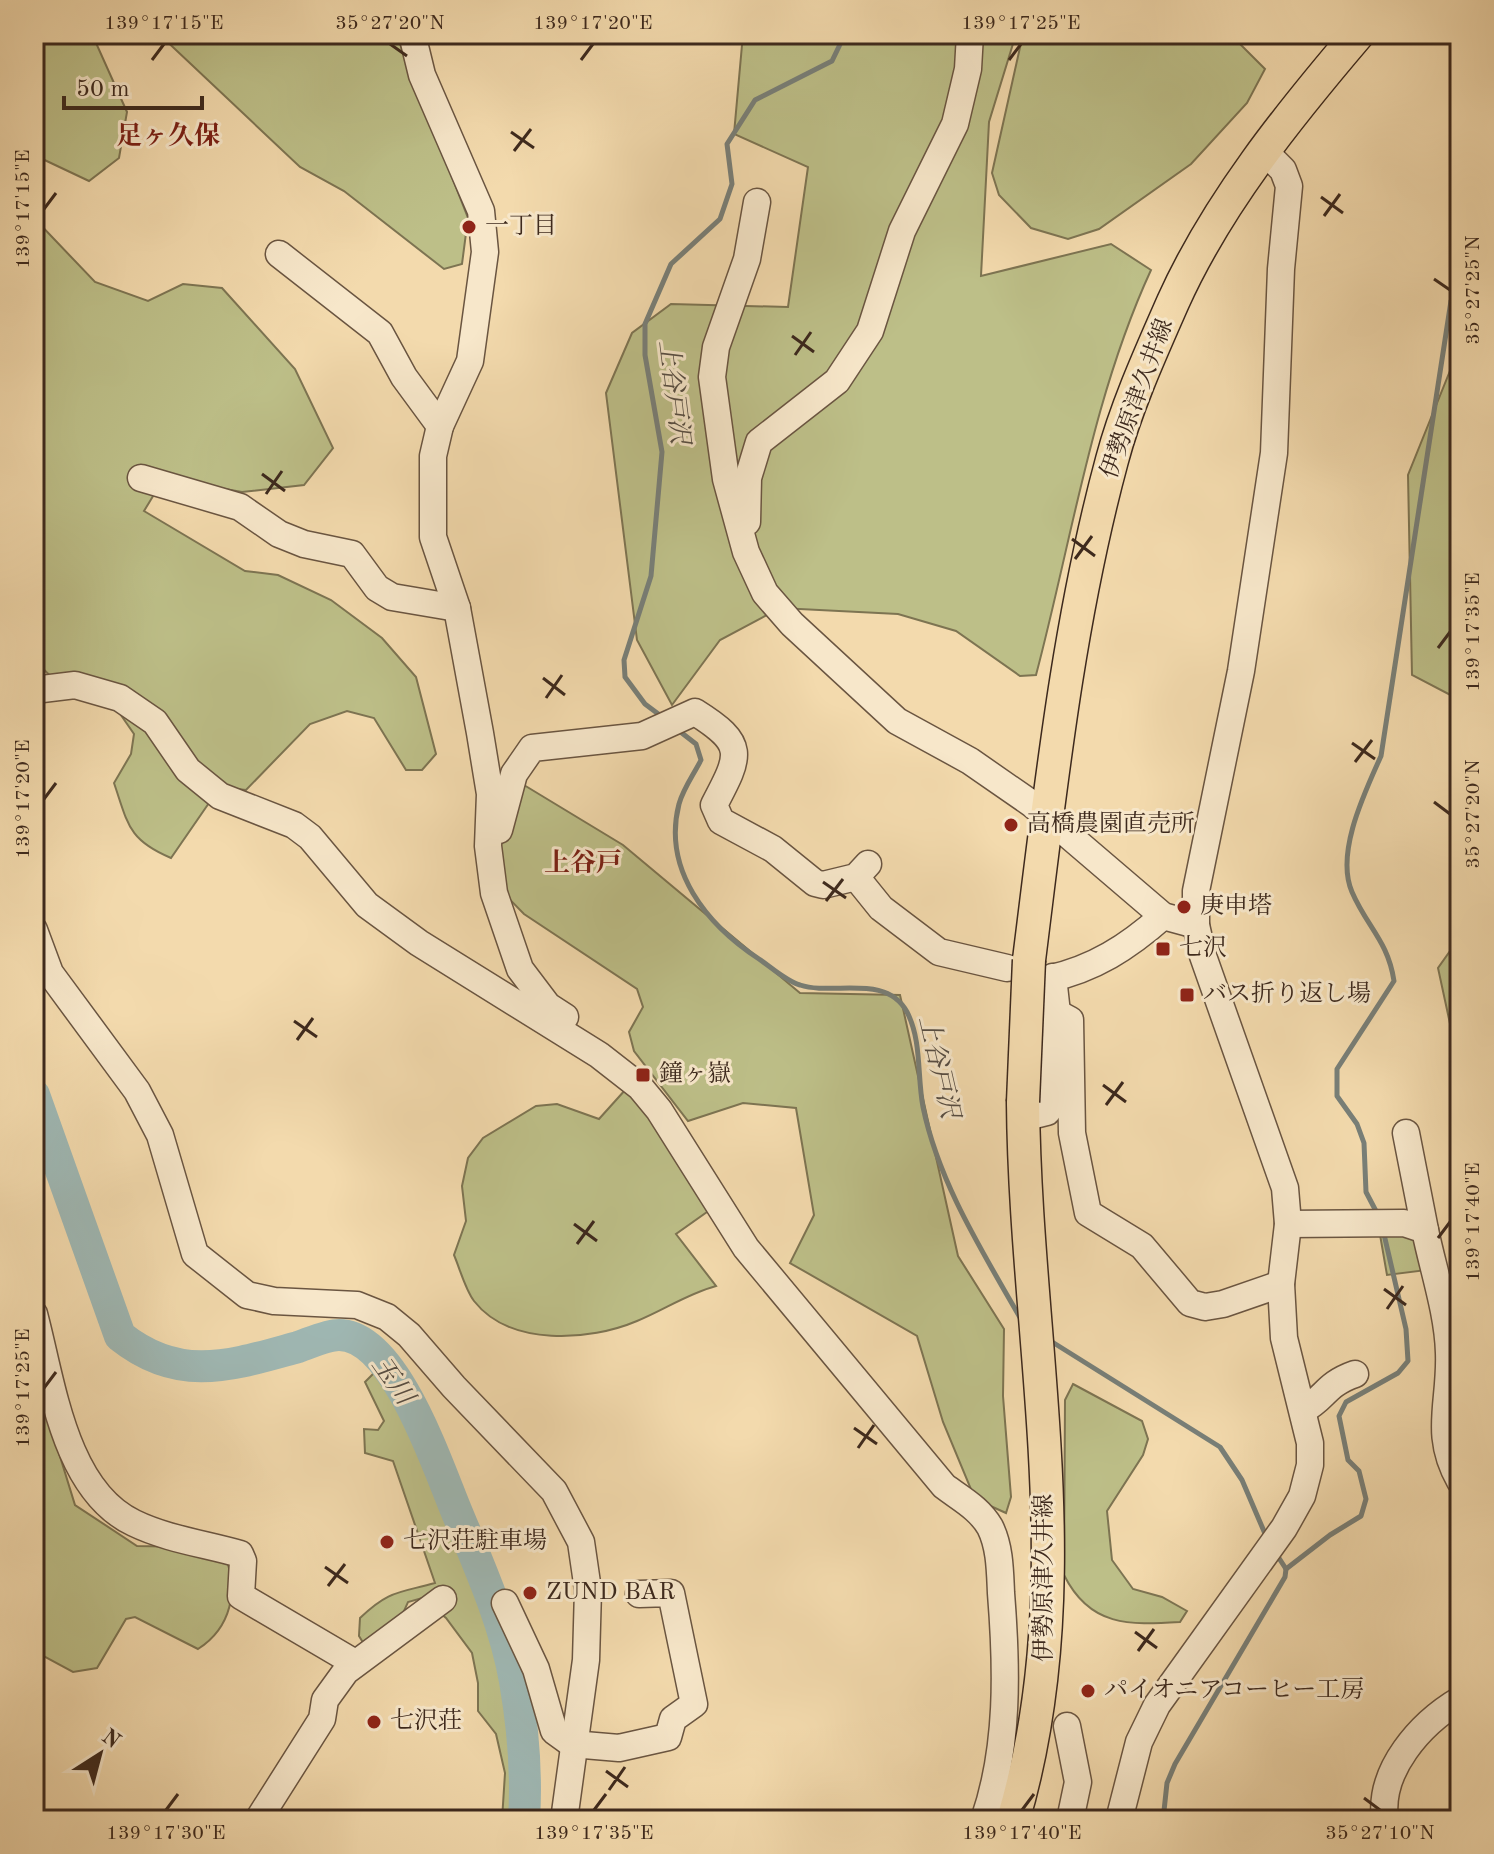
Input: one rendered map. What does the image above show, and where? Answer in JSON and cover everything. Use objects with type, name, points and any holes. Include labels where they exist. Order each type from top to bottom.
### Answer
[{"type":"main road","name":"伊勢原津久井線","points":[[1013,1820],[1040,1702],[1050,1603],[1041,1380],[1023,1118],[1047,820],[1087,563],[1113,456],[1174,300],[1231,200],[1358,34]]},
{"type":"street","points":[[412,34],[422,75],[481,211],[485,252],[470,361],[440,426],[433,456],[430,507],[433,537],[457,608],[490,794],[488,846],[494,893],[520,969],[548,1006],[607,1046],[620,1071]]},
{"type":"street","points":[[746,552],[748,478],[759,442],[837,381],[870,331],[902,231],[955,124],[968,69],[970,34]]},
{"type":"street","points":[[1119,1820],[1139,1742],[1157,1705],[1284,1528],[1302,1496],[1310,1465],[1310,1443],[1284,1338],[1281,1284],[1288,1224],[1285,1188],[1203,956],[1196,925],[1196,891],[1241,671],[1274,453],[1281,269],[1289,186],[1283,170],[1265,152]]},
{"type":"street","points":[[757,202],[747,259],[716,347],[712,377],[726,479],[746,552],[765,593],[792,624],[880,706],[916,733],[970,761],[1032,804],[1047,820],[1114,872],[1163,916],[1196,925]]},
{"type":"street","points":[[279,254],[380,333],[404,377],[440,426]]},
{"type":"street","points":[[141,478],[240,507],[279,534],[304,544],[352,554],[377,588],[392,597],[457,608]]},
{"type":"street","points":[[34,690],[75,685],[120,698],[155,722],[188,770],[220,796],[294,825],[310,837],[367,905],[419,943],[620,1071],[644,1091],[746,1248],[944,1486],[978,1510],[991,1529],[998,1551],[1005,1649],[1003,1727],[984,1820]]},
{"type":"street","points":[[488,846],[498,836],[514,774],[532,748],[642,736],[695,712],[726,732],[732,742],[730,774],[714,805],[721,821],[773,849],[815,883],[823,885],[862,870],[881,908],[939,952],[1034,971],[1106,960],[1135,941],[1163,916]]},
{"type":"street","points":[[34,930],[50,973],[137,1091],[164,1143],[195,1254],[247,1295],[274,1301],[357,1305],[387,1317],[409,1335],[454,1387],[554,1491],[581,1542],[588,1590],[586,1660],[572,1744],[564,1820]]},
{"type":"street","points":[[1034,971],[1057,1013],[1070,1020],[1072,1133],[1088,1213],[1142,1246],[1190,1303],[1205,1307],[1223,1304],[1281,1284]]},
{"type":"street","points":[[1023,1118],[1047,1112],[1053,1104],[1053,1025],[1057,1013]]},
{"type":"street","points":[[1406,1133],[1449,1355],[1443,1436],[1447,1460],[1460,1481]]},
{"type":"street","points":[[1288,1224],[1389,1223],[1415,1225],[1425,1230]]},
{"type":"street","points":[[34,1314],[72,1453],[88,1483],[106,1505],[132,1522],[163,1534],[240,1554],[243,1561],[241,1596],[355,1663]]},
{"type":"street","points":[[1303,1410],[1312,1405],[1332,1382],[1355,1374]]},
{"type":"street","points":[[505,1603],[536,1669],[554,1731],[572,1744],[619,1748],[668,1737],[673,1719],[694,1704],[671,1593],[639,1594]]},
{"type":"street","points":[[258,1820],[322,1719],[325,1700],[355,1663],[443,1599]]},
{"type":"street","points":[[1385,1820],[1385,1790],[1409,1747],[1426,1723],[1460,1700]]},
{"type":"street","points":[[1067,1726],[1078,1782],[1070,1820]]},
{"type":"green space","points":[[34,34],[92,34],[127,112],[119,158],[89,181],[34,155]]},
{"type":"green space","points":[[159,34],[396,34],[468,218],[462,264],[444,269],[344,191],[300,167]]},
{"type":"green space","points":[[743,34],[1016,34],[989,122],[981,276],[1111,244],[1151,270],[1113,368],[1098,419],[1036,675],[1020,676],[956,631],[898,614],[780,608],[720,640],[672,705],[637,640],[606,393],[632,333],[671,304],[788,307],[808,167],[734,134]]},
{"type":"green space","points":[[1023,34],[1230,34],[1265,69],[1247,103],[1191,164],[1099,229],[1068,239],[1031,228],[999,195],[992,173]]},
{"type":"green space","points":[[34,218],[95,282],[148,301],[183,284],[222,288],[295,369],[333,448],[304,485],[242,492],[164,478],[144,511],[245,571],[278,575],[331,600],[382,638],[416,677],[436,754],[422,770],[406,770],[374,718],[347,711],[310,724],[246,790],[220,787],[171,858],[146,844],[132,829],[114,783],[131,754],[134,734],[116,708],[71,696],[34,660]]},
{"type":"green space","points":[[1460,346],[1460,700],[1412,675],[1408,475]]},
{"type":"green space","points":[[519,782],[623,845],[800,993],[900,995],[958,1256],[1004,1329],[1003,1396],[1011,1497],[1006,1513],[975,1499],[943,1422],[917,1336],[790,1263],[814,1215],[796,1108],[743,1103],[688,1121],[634,1051],[629,1032],[643,1007],[637,989],[524,914],[480,869]]},
{"type":"green space","points":[[1460,937],[1460,1070],[1438,968]]},
{"type":"green space","points":[[626,1089],[639,1101],[714,1207],[676,1234],[716,1286],[637,1321],[597,1333],[551,1336],[529,1333],[489,1316],[474,1301],[454,1255],[466,1221],[462,1186],[468,1158],[483,1138],[536,1106],[557,1104],[599,1119]]},
{"type":"green space","points":[[1379,1229],[1416,1230],[1427,1270],[1387,1275]]},
{"type":"green space","points":[[34,1372],[75,1505],[137,1546],[194,1547],[224,1554],[231,1581],[229,1607],[218,1630],[198,1649],[135,1617],[126,1619],[97,1668],[73,1672],[34,1651]]},
{"type":"green space","points":[[375,1372],[389,1386],[407,1420],[419,1433],[455,1524],[457,1550],[474,1584],[495,1592],[508,1623],[518,1667],[506,1691],[505,1703],[520,1770],[519,1820],[502,1820],[505,1773],[496,1734],[478,1711],[478,1683],[472,1653],[446,1618],[422,1598],[408,1602],[400,1620],[367,1649],[359,1636],[360,1618],[379,1602],[395,1594],[435,1583],[393,1461],[365,1453],[364,1429],[378,1430],[384,1421],[365,1382]]},
{"type":"green space","points":[[1073,1384],[1142,1421],[1148,1439],[1143,1455],[1107,1511],[1112,1560],[1133,1589],[1162,1597],[1187,1611],[1180,1622],[1128,1622],[1099,1614],[1074,1592],[1064,1575],[1065,1400]]},
{"type":"waterway","name":"上谷戸沢","points":[[661,716],[645,704],[625,677],[624,660],[651,576],[662,452],[645,355],[645,324],[671,264],[720,219],[732,184],[727,144],[755,100],[832,61],[845,34]]},
{"type":"waterway","points":[[1377,1213],[1366,1192],[1364,1143],[1357,1124],[1337,1096],[1337,1069],[1394,981],[1382,944],[1352,892],[1347,859],[1354,823],[1381,756],[1451,301],[1460,282]]},
{"type":"waterway","name":"上谷戸沢","points":[[678,730],[696,744],[701,760],[681,798],[675,828],[677,851],[693,894],[722,930],[789,980],[813,988],[873,989],[898,1000],[912,1023],[923,1107],[940,1164],[964,1218],[1022,1321]]},
{"type":"waterway","name":"玉川","points":[[34,1095],[120,1336],[142,1351],[164,1360],[207,1366],[251,1360],[339,1335],[360,1341],[379,1357],[397,1380],[427,1439],[505,1638],[522,1733],[524,1820]]},
{"type":"waterway","points":[[1286,1569],[1361,1516],[1366,1499],[1359,1471],[1348,1460],[1339,1416],[1346,1402],[1398,1373],[1408,1361],[1406,1329],[1383,1230]]},
{"type":"waterway","name":"上谷戸沢","points":[[1049,1340],[1220,1447],[1242,1480],[1266,1536]]},
{"type":"waterway","name":"上谷戸沢","points":[[1163,1820],[1167,1783],[1175,1764],[1285,1577],[1286,1569],[1277,1555]]},
{"type":"place","name":"一丁目","points":[[469,227]]},
{"type":"place","name":"高橋農園直売所","points":[[1011,825]]},
{"type":"place","name":"庚申塔","points":[[1184,907]]},
{"type":"place","name":"七沢","points":[[1163,949]]},
{"type":"place","name":"バス折り返し場","points":[[1187,995]]},
{"type":"place","name":"鐘ヶ嶽","points":[[643,1075]]},
{"type":"place","name":"七沢荘駐車場","points":[[387,1542]]},
{"type":"place","name":"ZUND BAR","points":[[530,1593]]},
{"type":"place","name":"パイオニアコーヒー工房","points":[[1088,1691]]},
{"type":"place","name":"七沢荘","points":[[374,1722]]},
{"type":"district","name":"足ヶ久保","points":[[168,137]]},
{"type":"district","name":"上谷戸","points":[[583,864]]}]
